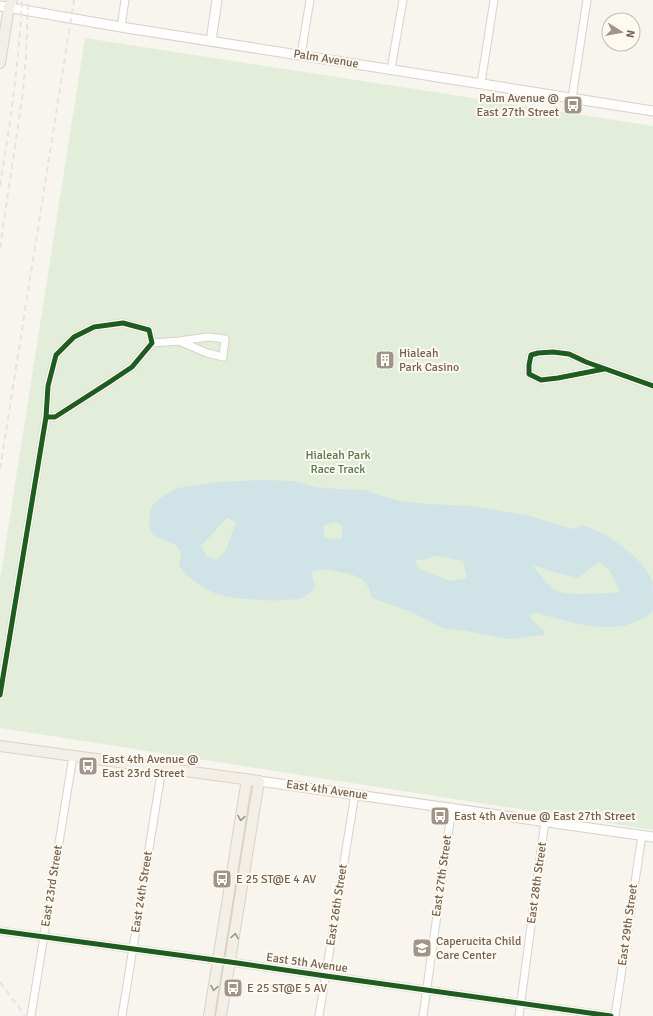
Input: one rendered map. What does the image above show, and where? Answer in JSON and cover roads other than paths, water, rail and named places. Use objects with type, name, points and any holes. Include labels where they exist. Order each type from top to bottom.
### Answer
[{"type":"main road","points":[[211,41],[217,0]]},
{"type":"main road","name":"Palm Avenue","points":[[7,3],[121,27],[653,111]]},
{"type":"main road","points":[[0,63],[7,3]]},
{"type":"main road","name":"East 4th Avenue","points":[[0,746],[452,807],[653,836]]},
{"type":"main road","points":[[209,1016],[247,779]]},
{"type":"main road","points":[[222,1016],[259,781]]},
{"type":"street","points":[[121,27],[125,0]]},
{"type":"street","points":[[301,55],[310,0]]},
{"type":"street","points":[[391,69],[403,0]]},
{"type":"street","points":[[481,83],[494,0]]},
{"type":"street","points":[[572,98],[587,0]]},
{"type":"street","points":[[0,695],[46,417],[48,386],[56,355],[74,337],[94,327],[123,323],[149,330],[152,344]]},
{"type":"street","points":[[46,417],[55,417],[108,384],[132,366],[152,344],[208,337],[225,339],[223,357],[207,353],[179,341]]},
{"type":"street","points":[[604,368],[558,378],[541,380],[529,374],[531,355],[552,352],[570,354],[653,386]]},
{"type":"street","name":"East 23rd Street","points":[[31,1016],[73,756]]},
{"type":"street","name":"East 24th Street","points":[[122,1016],[162,768]]},
{"type":"street","name":"East 26th Street","points":[[319,1016],[355,794]]},
{"type":"street","name":"East 27th Street","points":[[423,1016],[452,807]]},
{"type":"street","name":"East 28th Street","points":[[519,1016],[545,821]]},
{"type":"street","name":"East 29th Street","points":[[615,1016],[642,835]]},
{"type":"street","name":"East 5th Avenue","points":[[0,931],[134,948],[611,1016]]},
{"type":"railway","points":[[0,186],[14,93],[22,0]]},
{"type":"railway","points":[[0,248],[23,92],[28,0]]},
{"type":"railway","points":[[0,469],[74,0]]},
{"type":"railway","points":[[0,982],[25,1016]]},
{"type":"place","name":"Palm Avenue @ East 27th Street","points":[[573,105]]},
{"type":"place","name":"Hialeah Park Casino","points":[[385,360]]},
{"type":"place","name":"East 4th Avenue @ East 23rd Street","points":[[88,766]]},
{"type":"place","name":"East 4th Avenue @ East 27th Street","points":[[440,816]]},
{"type":"place","name":"E 25 ST@E 4 AV","points":[[222,879]]},
{"type":"place","name":"Caperucita Child Care Center","points":[[422,948]]},
{"type":"place","name":"E 25 ST@E 5 AV","points":[[233,988]]},
{"type":"park label","name":"Hialeah Park Race Track","points":[[338,462]]}]
